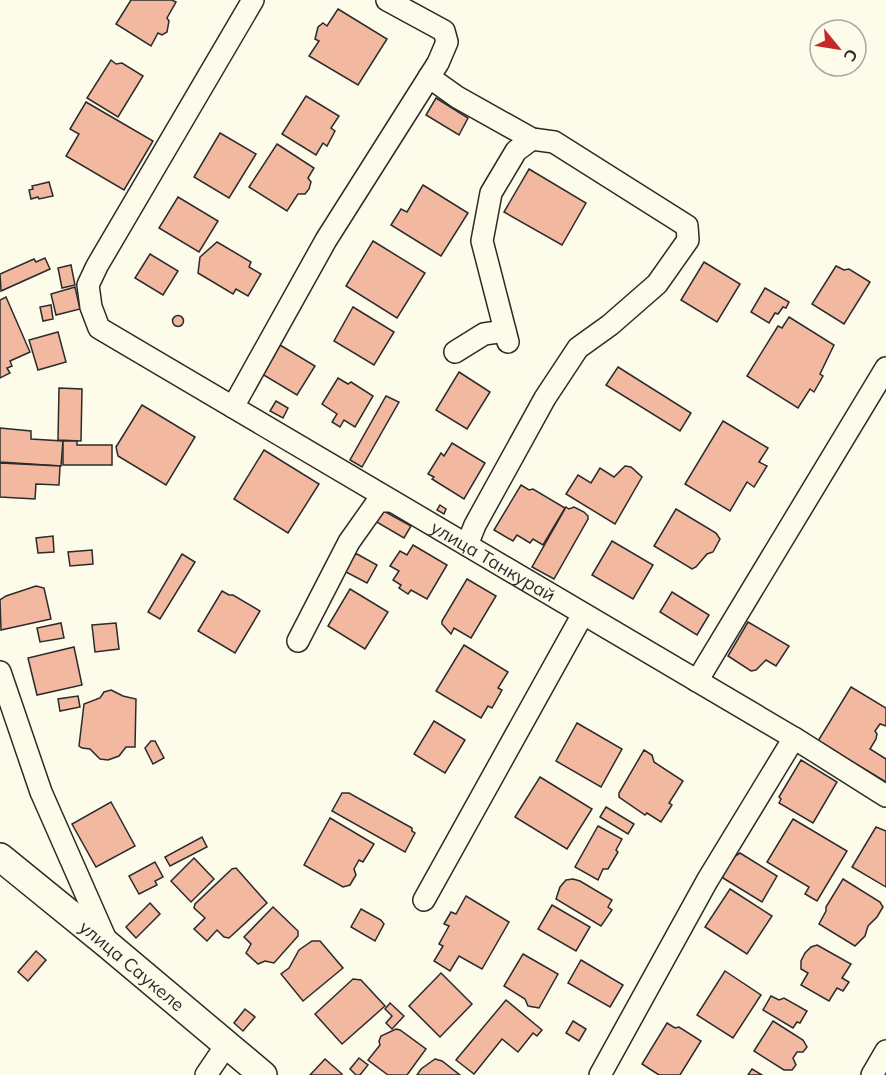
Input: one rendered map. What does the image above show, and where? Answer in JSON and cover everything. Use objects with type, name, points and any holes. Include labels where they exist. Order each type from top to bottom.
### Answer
[{"type":"street","name":"улица Танкурай","points":[[253,0],[88,285],[91,307],[99,328],[794,738],[886,796]]},
{"type":"street","points":[[233,407],[326,240],[438,63],[447,42],[444,32],[387,0]]},
{"type":"street","points":[[429,77],[458,98],[532,139],[554,142],[687,226],[688,240],[657,284],[610,325],[578,348],[545,398],[475,525],[467,545]]},
{"type":"street","points":[[455,352],[484,334],[506,337],[482,240],[491,193],[516,151],[532,139]]},
{"type":"street","points":[[698,681],[886,368]]},
{"type":"street","points":[[298,641],[349,542],[378,501],[391,501]]},
{"type":"street","points":[[424,900],[583,614]]},
{"type":"street","points":[[0,672],[41,792],[107,944]]},
{"type":"street","points":[[600,1075],[707,881],[794,738]]},
{"type":"street","name":"улица Саукеле","points":[[0,857],[263,1075]]},
{"type":"street","points":[[206,1075],[227,1044]]},
{"type":"street","points":[[872,1075],[886,1051]]},
{"type":"building","points":[[131,0],[172,0],[176,2],[167,18],[169,21],[167,32],[162,35],[158,33],[151,46],[116,24]]},
{"type":"building","points":[[338,9],[387,39],[358,85],[309,56],[319,41],[315,39],[318,27],[323,23],[327,26]]},
{"type":"building","points":[[111,60],[116,64],[122,63],[143,76],[118,117],[87,98]]},
{"type":"building","points":[[306,96],[339,116],[331,128],[335,131],[327,146],[323,143],[316,155],[282,134]]},
{"type":"building","points":[[436,98],[468,118],[459,135],[426,115]]},
{"type":"building","points":[[86,102],[153,141],[124,190],[66,156],[79,134],[70,129]]},
{"type":"building","points":[[220,133],[256,154],[229,198],[194,177]]},
{"type":"building","points":[[277,144],[314,168],[308,178],[311,182],[309,189],[305,194],[298,194],[287,211],[249,187]]},
{"type":"building","points":[[529,169],[586,203],[562,245],[504,212]]},
{"type":"building","points":[[49,182],[53,196],[31,199],[29,190],[33,189],[32,186]]},
{"type":"building","points":[[423,185],[468,213],[441,256],[391,225],[401,209],[407,212]]},
{"type":"building","points":[[178,197],[218,221],[199,252],[159,228]]},
{"type":"building","points":[[373,241],[425,273],[397,318],[346,286]]},
{"type":"building","points":[[217,242],[251,262],[249,267],[261,274],[248,296],[236,289],[233,294],[198,273],[200,257]]},
{"type":"building","points":[[150,254],[178,271],[163,295],[135,278]]},
{"type":"building","points":[[45,258],[50,269],[1,291],[0,274],[34,259],[36,262]]},
{"type":"building","points":[[704,262],[740,284],[717,322],[681,300]]},
{"type":"building","points":[[71,265],[75,285],[62,288],[58,268]]},
{"type":"building","points":[[836,266],[844,270],[849,269],[870,282],[844,324],[812,304]]},
{"type":"building","points":[[75,287],[80,309],[56,315],[51,294]]},
{"type":"building","points":[[765,288],[789,302],[786,308],[783,307],[778,314],[775,313],[769,323],[751,312]]},
{"type":"building","points":[[6,297],[30,352],[10,361],[12,366],[7,368],[10,373],[0,378],[0,300]]},
{"type":"building","points":[[51,305],[53,319],[43,321],[40,307]]},
{"type":"building","points":[[353,307],[394,332],[374,365],[334,341]]},
{"type":"building","points":[[178,316],[182,317],[182,325],[178,326],[174,325],[173,321],[174,317]]},
{"type":"building","points":[[789,317],[834,345],[820,374],[823,376],[814,392],[810,389],[798,408],[747,376],[778,326],[782,328]]},
{"type":"building","points":[[58,332],[66,362],[38,370],[29,340]]},
{"type":"building","points":[[280,345],[315,366],[297,395],[262,374]]},
{"type":"building","points":[[618,367],[691,413],[680,431],[606,385]]},
{"type":"building","points":[[459,372],[490,392],[467,429],[436,410]]},
{"type":"building","points":[[338,378],[348,384],[351,382],[373,396],[355,427],[344,420],[340,427],[332,422],[337,414],[322,404]]},
{"type":"building","points":[[59,388],[82,389],[81,441],[58,440]]},
{"type":"building","points":[[386,396],[399,402],[362,467],[350,460]]},
{"type":"building","points":[[276,401],[288,408],[283,418],[270,411]]},
{"type":"building","points":[[142,405],[195,437],[166,485],[118,456],[116,447]]},
{"type":"building","points":[[723,421],[768,448],[759,462],[767,466],[754,487],[747,482],[730,511],[685,484]]},
{"type":"building","points":[[0,428],[31,431],[31,439],[63,441],[61,466],[0,462]]},
{"type":"building","points":[[63,441],[77,441],[77,445],[112,445],[112,465],[63,465]]},
{"type":"building","points":[[452,443],[485,463],[464,499],[432,479],[434,477],[428,474],[441,453],[444,456]]},
{"type":"building","points":[[264,450],[319,484],[288,533],[234,499]]},
{"type":"building","points":[[0,463],[60,466],[59,485],[36,484],[35,499],[0,497]]},
{"type":"building","points":[[625,466],[631,467],[642,477],[615,524],[566,494],[578,475],[591,483],[600,468],[614,477]]},
{"type":"building","points":[[521,485],[529,490],[533,489],[565,508],[543,545],[533,539],[530,543],[517,535],[513,541],[494,530]]},
{"type":"building","points":[[440,505],[446,509],[444,514],[437,510]]},
{"type":"building","points":[[566,507],[569,509],[574,507],[584,512],[588,519],[554,579],[532,567]]},
{"type":"building","points":[[676,509],[716,533],[720,539],[713,552],[707,554],[692,569],[654,546]]},
{"type":"building","points":[[382,510],[411,526],[404,538],[375,521]]},
{"type":"building","points":[[53,536],[54,552],[38,553],[36,538]]},
{"type":"building","points":[[612,541],[653,565],[633,599],[592,575]]},
{"type":"building","points":[[413,545],[447,565],[427,599],[411,590],[408,594],[399,588],[401,585],[393,580],[399,571],[390,566],[400,551],[407,555]]},
{"type":"building","points":[[92,550],[93,564],[70,566],[68,552]]},
{"type":"building","points":[[182,554],[195,562],[160,619],[148,612]]},
{"type":"building","points":[[357,554],[377,565],[367,583],[346,572],[345,566],[352,556]]},
{"type":"building","points":[[467,579],[496,596],[471,638],[454,628],[451,634],[442,624]]},
{"type":"building","points":[[36,586],[44,588],[51,619],[1,630],[0,600]]},
{"type":"building","points":[[350,589],[388,612],[365,649],[328,626]]},
{"type":"building","points":[[222,591],[260,611],[235,653],[198,631]]},
{"type":"building","points":[[672,592],[709,615],[697,635],[660,612]]},
{"type":"building","points":[[748,622],[789,646],[776,666],[766,660],[756,670],[751,671],[728,656]]},
{"type":"building","points":[[61,623],[64,638],[40,642],[37,628]]},
{"type":"building","points":[[116,623],[119,649],[95,652],[92,625]]},
{"type":"building","points":[[464,645],[508,672],[498,688],[502,690],[492,708],[488,706],[481,718],[436,691]]},
{"type":"building","points":[[74,647],[82,685],[37,695],[28,658]]},
{"type":"building","points":[[851,687],[886,708],[886,726],[880,724],[875,731],[876,739],[870,749],[886,759],[886,782],[818,741]]},
{"type":"building","points":[[111,690],[136,699],[135,747],[126,747],[119,756],[108,760],[100,759],[90,749],[79,746],[84,704],[100,698],[104,692]]},
{"type":"building","points":[[78,696],[80,707],[60,711],[58,699]]},
{"type":"building","points":[[434,721],[465,740],[445,773],[414,754]]},
{"type":"building","points":[[577,723],[622,749],[601,787],[556,761]]},
{"type":"building","points":[[151,741],[155,741],[164,758],[153,764],[145,748]]},
{"type":"building","points":[[644,750],[652,755],[654,762],[683,781],[669,803],[672,805],[661,822],[647,813],[645,815],[619,797],[619,793]]},
{"type":"building","points":[[801,760],[837,782],[813,823],[779,803],[781,799],[779,797]]},
{"type":"building","points":[[540,777],[592,809],[567,849],[515,817]]},
{"type":"building","points":[[342,793],[349,793],[412,828],[415,833],[405,852],[332,811]]},
{"type":"building","points":[[111,802],[135,846],[96,867],[72,824]]},
{"type":"building","points":[[606,807],[634,824],[628,834],[600,817]]},
{"type":"building","points":[[330,818],[374,844],[363,862],[359,860],[354,869],[356,875],[350,885],[343,887],[304,865]]},
{"type":"building","points":[[793,819],[847,851],[817,901],[805,894],[809,887],[767,862]]},
{"type":"building","points":[[598,826],[622,839],[616,850],[618,852],[608,869],[603,869],[598,880],[575,867]]},
{"type":"building","points":[[876,827],[886,831],[886,887],[852,867]]},
{"type":"building","points":[[202,837],[207,847],[170,866],[165,857]]},
{"type":"building","points":[[740,853],[777,876],[762,902],[723,878],[723,872],[729,860]]},
{"type":"building","points":[[194,858],[214,879],[191,902],[171,881]]},
{"type":"building","points":[[155,862],[163,877],[155,881],[157,885],[139,894],[129,876]]},
{"type":"building","points":[[236,868],[267,903],[229,938],[224,937],[217,930],[207,941],[194,929],[205,918],[194,908],[195,904],[232,869]]},
{"type":"building","points":[[573,879],[612,900],[608,907],[612,910],[601,926],[556,899],[560,887],[566,880]]},
{"type":"building","points":[[843,879],[880,902],[883,907],[868,926],[865,936],[855,946],[819,924],[826,907]]},
{"type":"building","points":[[730,889],[772,916],[747,954],[705,927]]},
{"type":"building","points":[[466,896],[509,922],[482,969],[459,956],[450,971],[434,961],[443,946],[439,944],[449,926],[444,924],[451,912],[456,914]]},
{"type":"building","points":[[150,903],[160,914],[136,938],[126,927]]},
{"type":"building","points":[[552,905],[590,927],[576,951],[538,929]]},
{"type":"building","points":[[273,907],[298,931],[298,936],[274,963],[265,961],[258,964],[246,953],[251,944],[244,937]]},
{"type":"building","points":[[361,909],[384,924],[375,941],[351,927]]},
{"type":"building","points":[[312,941],[320,941],[343,968],[303,1001],[281,974],[289,968],[299,950]]},
{"type":"building","points":[[817,945],[851,964],[842,978],[849,982],[843,991],[837,988],[829,1001],[801,985],[808,973],[801,969],[801,961],[811,947]]},
{"type":"building","points":[[36,951],[46,960],[28,981],[18,972]]},
{"type":"building","points":[[523,954],[558,974],[539,1008],[528,1006],[525,999],[504,986]]},
{"type":"building","points":[[581,960],[623,985],[610,1007],[568,983]]},
{"type":"building","points":[[725,971],[761,995],[733,1038],[697,1015]]},
{"type":"building","points":[[441,973],[472,1004],[440,1037],[409,1006]]},
{"type":"building","points":[[353,979],[361,980],[385,1006],[342,1044],[315,1014]]},
{"type":"building","points":[[771,996],[779,1000],[784,998],[807,1011],[800,1023],[797,1022],[793,1028],[763,1010]]},
{"type":"building","points":[[506,1000],[542,1030],[537,1036],[533,1033],[518,1052],[502,1039],[474,1074],[456,1060]]},
{"type":"building","points":[[390,1003],[404,1016],[392,1029],[386,1023],[392,1016],[385,1009]]},
{"type":"building","points":[[245,1009],[255,1017],[243,1031],[234,1023]]},
{"type":"building","points":[[573,1021],[586,1029],[579,1041],[566,1033]]},
{"type":"building","points":[[773,1021],[803,1040],[807,1047],[803,1052],[797,1052],[793,1058],[796,1065],[792,1070],[784,1070],[754,1051]]},
{"type":"building","points":[[667,1023],[675,1028],[679,1027],[701,1041],[680,1075],[659,1075],[642,1064]]},
{"type":"building","points":[[396,1029],[426,1049],[407,1075],[388,1075],[368,1060],[380,1045],[381,1036]]},
{"type":"building","points":[[359,1058],[368,1065],[360,1075],[356,1075],[350,1069]]},
{"type":"building","points":[[325,1059],[342,1074],[310,1075]]},
{"type":"building","points":[[435,1059],[442,1061],[460,1075],[417,1075],[421,1069]]},
{"type":"building","points":[[752,1069],[762,1075],[748,1075]]}]
